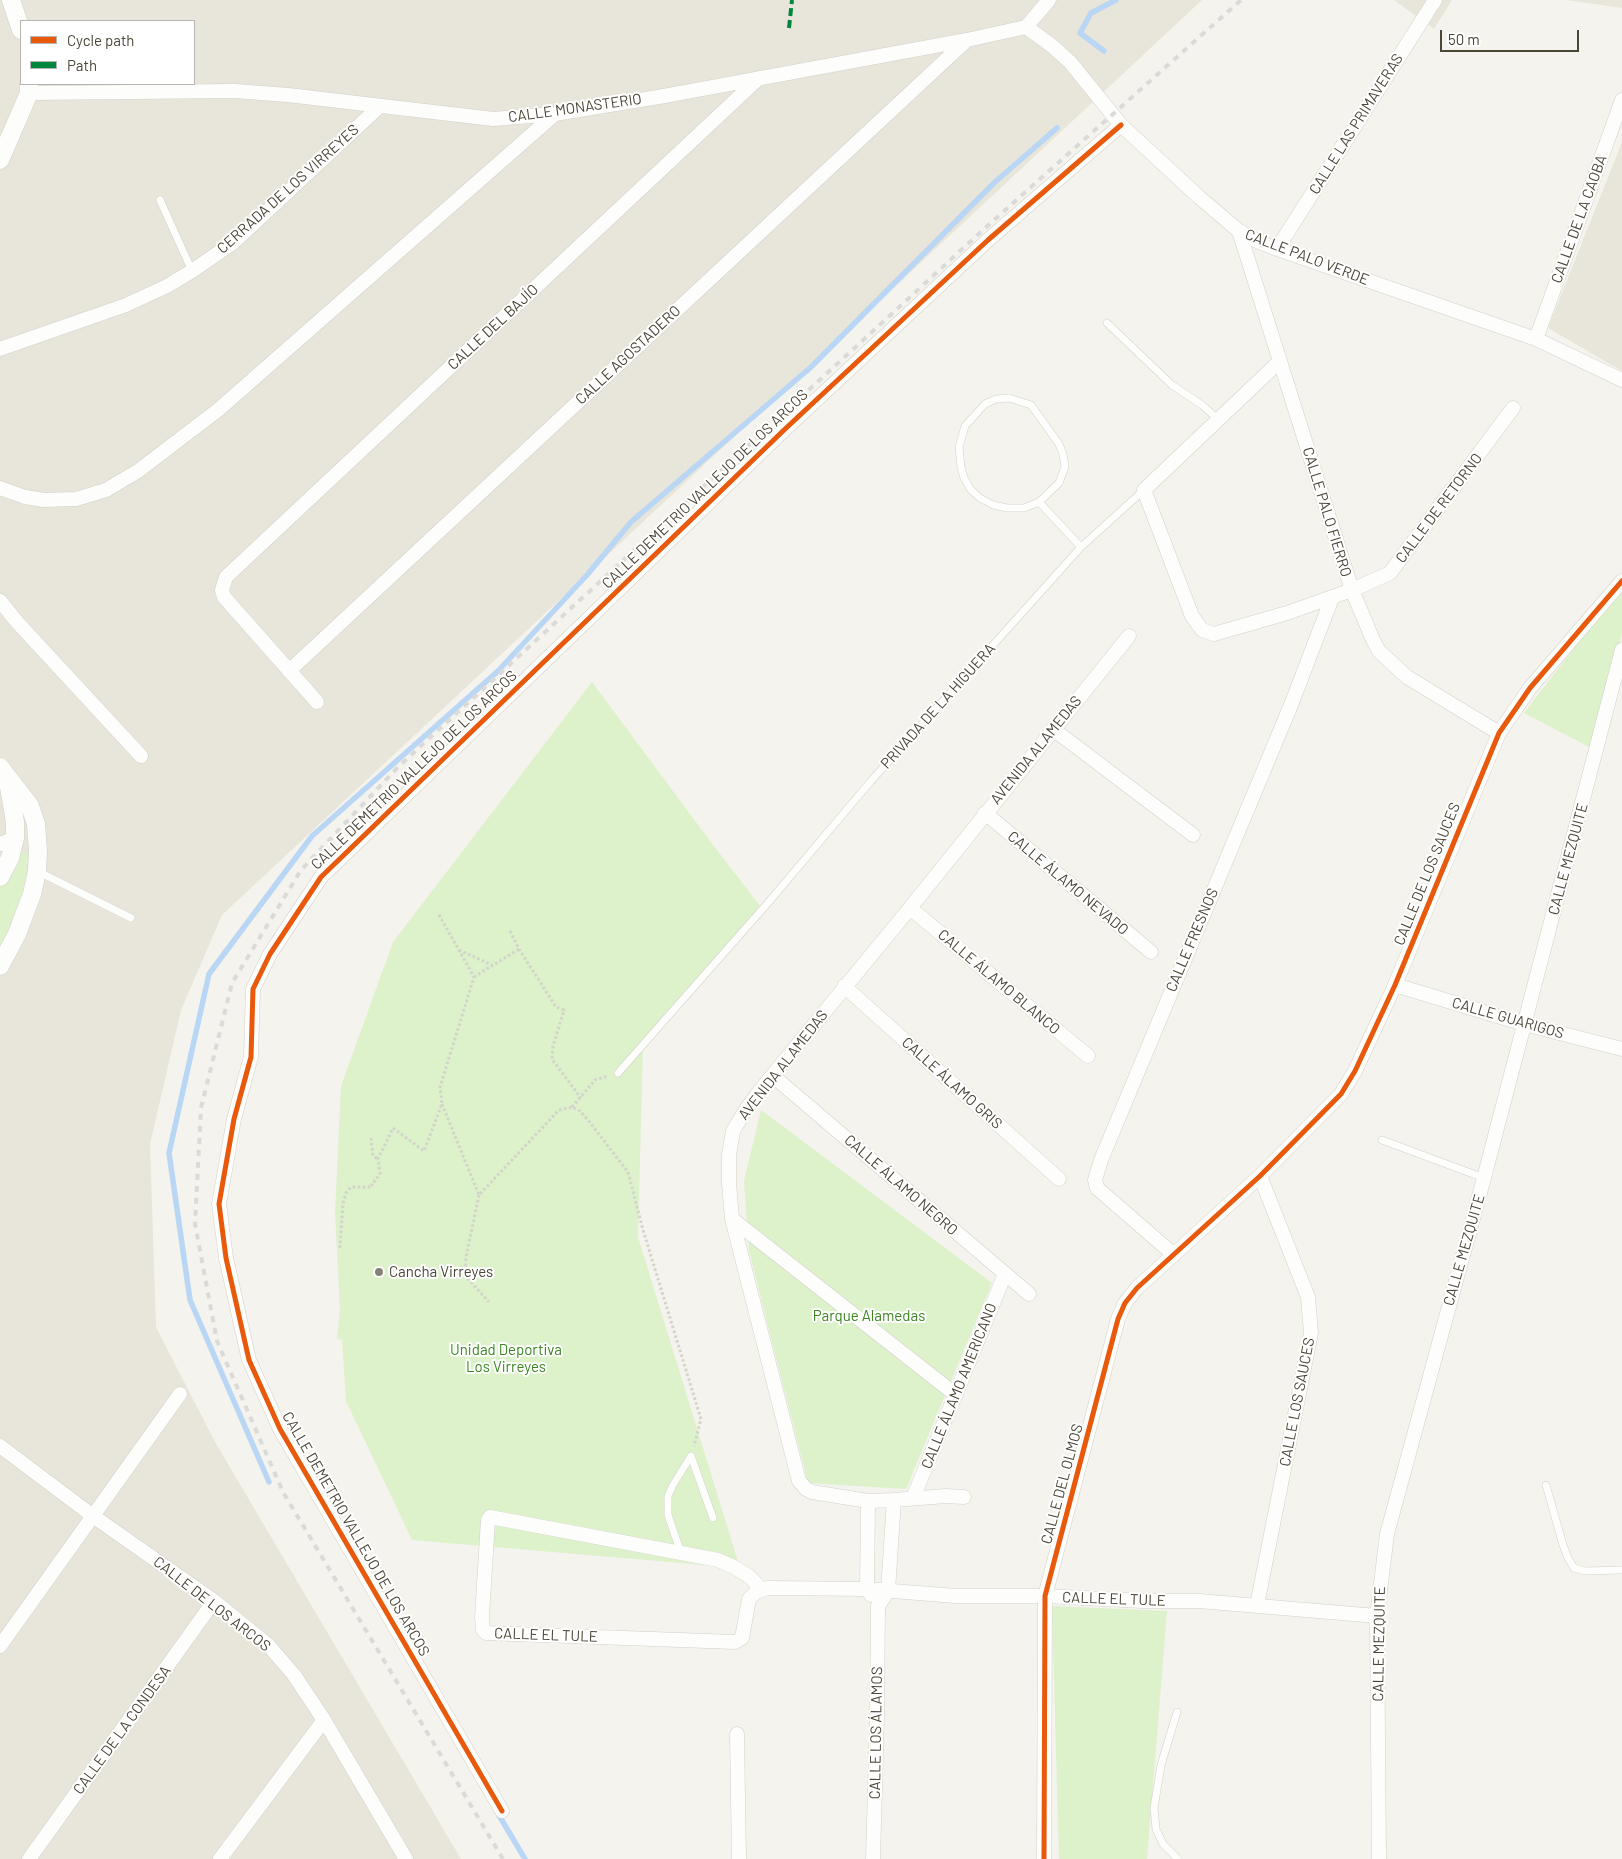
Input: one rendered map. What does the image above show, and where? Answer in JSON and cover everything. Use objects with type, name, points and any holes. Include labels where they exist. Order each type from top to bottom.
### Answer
[{"type":"street","points":[[11,0],[20,27]]},
{"type":"street","points":[[1026,27],[1049,0]]},
{"type":"street","name":"CALLE LAS PRIMAVERAS","points":[[1277,249],[1435,0]]},
{"type":"street","name":"CALLE MONASTERIO","points":[[29,88],[235,91],[288,94],[481,119],[555,114],[664,96],[967,40],[1026,27]]},
{"type":"street","name":"CALLE PALO VERDE","points":[[1026,27],[1070,62],[1121,125],[1200,198],[1239,231],[1277,249],[1536,339],[1622,380]]},
{"type":"street","name":"CALLE AGOSTADERO","points":[[289,671],[967,40]]},
{"type":"street","name":"CALLE DEL BAJÍO","points":[[289,671],[224,597],[222,590],[226,577],[759,77]]},
{"type":"street","points":[[0,160],[29,88]]},
{"type":"street","name":"CALLE DE LA CAOBA","points":[[1536,339],[1622,100]]},
{"type":"street","name":"CERRADA DE LOS VIRREYES","points":[[0,349],[126,305],[167,286],[192,271],[234,242],[380,106]]},
{"type":"street","points":[[0,488],[25,497],[44,500],[76,499],[106,490],[138,471],[218,410],[555,114]]},
{"type":"street","name":"CALLE DEMETRIO VALLEJO DE LOS ARCOS","points":[[502,1811],[280,1429],[249,1360],[226,1258],[219,1204],[234,1119],[251,1057],[253,988],[270,954],[321,877],[784,430],[988,240],[1121,125]]},
{"type":"street","name":"CALLE PALO FIERRO","points":[[1239,231],[1352,590],[1373,640],[1379,651],[1407,677],[1499,733]]},
{"type":"street","name":"PRIVADA DE LA HIGUERA","points":[[1144,490],[1280,361]]},
{"type":"street","name":"CALLE DE RETORNO","points":[[1144,490],[1192,616],[1202,630],[1214,634],[1332,598],[1390,574],[1513,408]]},
{"type":"street","name":"CALLE DE LOS SAUCES","points":[[1260,1176],[1341,1094],[1355,1071],[1395,985],[1499,733],[1530,688],[1622,581]]},
{"type":"street","name":"CALLE FRESNOS","points":[[1174,1255],[1097,1188],[1095,1180],[1100,1160],[1291,705],[1332,598]]},
{"type":"street","points":[[0,601],[17,622],[141,756]]},
{"type":"street","name":"AVENIDA ALAMEDAS","points":[[964,1496],[868,1501],[812,1492],[806,1489],[799,1481],[732,1219],[729,1155],[733,1131],[745,1111],[844,986],[910,908],[985,812],[1129,636]]},
{"type":"street","name":"CALLE MEZQUITE","points":[[1379,1859],[1377,1616],[1387,1534],[1484,1178],[1598,748],[1622,650]]},
{"type":"street","points":[[289,671],[317,702]]},
{"type":"street","points":[[1053,729],[1193,835]]},
{"type":"street","points":[[0,877],[10,858],[7,841],[14,815],[4,772]]},
{"type":"street","points":[[0,966],[17,934],[32,894],[37,871],[38,851],[36,824],[30,806],[4,772]]},
{"type":"street","name":"CALLE ÁLAMO NEVADO","points":[[985,812],[1151,952]]},
{"type":"street","name":"CALLE ÁLAMO BLANCO","points":[[910,908],[1088,1056]]},
{"type":"street","name":"CALLE GUARIGOS","points":[[1395,985],[1524,1024],[1622,1049]]},
{"type":"street","name":"CALLE ÁLAMO GRIS","points":[[844,986],[1059,1179]]},
{"type":"street","name":"CALLE ÁLAMO NEGRO","points":[[773,1076],[1029,1294]]},
{"type":"street","name":"CALLE DEL OLMOS","points":[[1044,1859],[1045,1596],[1118,1319],[1125,1303],[1137,1288],[1260,1176]]},
{"type":"street","name":"CALLE LOS SAUCES","points":[[1257,1605],[1311,1333],[1308,1296],[1260,1176]]},
{"type":"street","points":[[732,1219],[956,1394]]},
{"type":"street","name":"CALLE ÁLAMO AMERICANO","points":[[914,1498],[1005,1274]]},
{"type":"street","points":[[0,1646],[180,1394]]},
{"type":"street","name":"CALLE DE LOS ARCOS","points":[[0,1446],[93,1516],[214,1601],[269,1646],[294,1674],[324,1720],[406,1859]]},
{"type":"street","points":[[868,1501],[867,1589],[878,1606],[888,1591],[894,1500]]},
{"type":"street","name":"CALLE EL TULE","points":[[762,1590],[750,1578],[734,1567],[718,1560],[490,1517],[488,1520],[483,1630],[489,1633],[735,1642],[742,1638],[749,1599],[756,1592],[762,1590],[768,1588],[867,1589],[956,1596],[1045,1596],[1257,1605],[1377,1616]]},
{"type":"street","name":"CALLE DE LA CONDESA","points":[[29,1859],[214,1601]]},
{"type":"street","name":"CALLE LOS ÁLAMOS","points":[[873,1859],[878,1717],[878,1606]]},
{"type":"street","points":[[220,1859],[324,1720]]},
{"type":"street","points":[[737,1734],[739,1859]]},
{"type":"lane","points":[[160,200],[192,271]]},
{"type":"lane","points":[[1106,323],[1172,385],[1202,405],[1219,420]]},
{"type":"lane","points":[[1009,398],[1031,405],[1059,444],[1064,460],[1062,476],[1040,502],[1024,508],[1007,508],[993,505],[980,498],[971,490],[964,478],[959,447],[961,435],[965,426],[985,404],[996,399],[1009,398]]},
{"type":"lane","name":"PRIVADA DE LA HIGUERA","points":[[618,1073],[767,904],[871,781],[1081,547],[1144,490]]},
{"type":"lane","points":[[1040,502],[1081,547]]},
{"type":"lane","points":[[37,871],[131,918]]},
{"type":"lane","points":[[1382,1140],[1484,1178]]},
{"type":"lane","points":[[691,1456],[713,1518]]},
{"type":"lane","points":[[681,1553],[668,1514],[668,1496],[672,1485],[691,1456]]},
{"type":"lane","points":[[1546,1486],[1563,1545],[1574,1568],[1586,1571],[1622,1570]]},
{"type":"lane","points":[[1177,1712],[1161,1765],[1154,1808],[1156,1829],[1163,1844],[1178,1859]]},
{"type":"path","points":[[438,913],[474,978]]},
{"type":"path","points":[[510,931],[518,949],[556,1007],[564,1010],[553,1046],[552,1059],[581,1098]]},
{"type":"path","points":[[479,1195],[442,1104],[440,1087],[474,978],[518,949]]},
{"type":"path","points":[[459,950],[493,966]]},
{"type":"path","points":[[489,1302],[468,1279],[465,1270],[479,1195],[559,1110],[572,1107],[595,1080],[618,1073]]},
{"type":"path","points":[[340,1248],[343,1203],[346,1193],[352,1187],[372,1188],[372,1183],[380,1173],[378,1159],[393,1128],[424,1151],[442,1104]]},
{"type":"path","points":[[572,1107],[580,1111],[588,1120],[628,1172],[643,1230],[701,1419],[691,1456]]},
{"type":"path","points":[[371,1138],[373,1156],[378,1159]]},
{"type":"shaded area","points":[[0,0],[1202,0],[222,915],[181,1010],[150,1144],[156,1327],[215,1442],[461,1859],[0,1859]]},
{"type":"shaded area","points":[[1394,0],[1452,0],[1434,29]]},
{"type":"shaded area","points":[[1566,0],[1622,0],[1622,8]]},
{"type":"shaded area","points":[[1622,142],[1622,371],[1548,328]]},
{"type":"green space","points":[[1622,586],[1622,633],[1593,749],[1524,713]]},
{"type":"green space","name":"Unidad Deportiva Los Virreyes","points":[[592,682],[764,911],[643,1045],[638,1237],[740,1568],[412,1540],[346,1401],[342,1340],[337,1339],[340,1309],[335,1213],[341,1086],[393,942]]},
{"type":"green space","points":[[32,852],[30,888],[0,959],[0,868],[7,854]]},
{"type":"green space","name":"Parque Alamedas","points":[[761,1110],[992,1283],[906,1489],[808,1483],[749,1251],[744,1181]]},
{"type":"green space","points":[[1052,1606],[1167,1611],[1147,1859],[1059,1859]]},
{"type":"waterway","points":[[1104,51],[1080,33],[1091,13],[1116,0]]},
{"type":"waterway","points":[[269,1482],[190,1300],[169,1153],[209,974],[312,836],[498,671],[587,575],[631,522],[810,368],[995,182],[1057,128]]},
{"type":"waterway","points":[[497,1812],[525,1859]]},
{"type":"railway","points":[[503,1859],[283,1492],[217,1341],[195,1224],[201,1108],[232,983],[301,870],[398,767],[995,219],[1241,0]]},
{"type":"marked path","points":[[789,28],[792,0]]},
{"type":"cycle path","points":[[502,1811],[280,1429],[249,1360],[226,1258],[219,1204],[234,1119],[251,1057],[253,989],[270,954],[321,877],[784,430],[988,240],[1121,125]]},
{"type":"cycle path","points":[[1044,1859],[1045,1596],[1118,1319],[1125,1303],[1137,1288],[1260,1176],[1341,1094],[1355,1071],[1395,985],[1499,733],[1530,688],[1622,581]]},
{"type":"place","name":"Cancha Virreyes","points":[[379,1272]]}]
